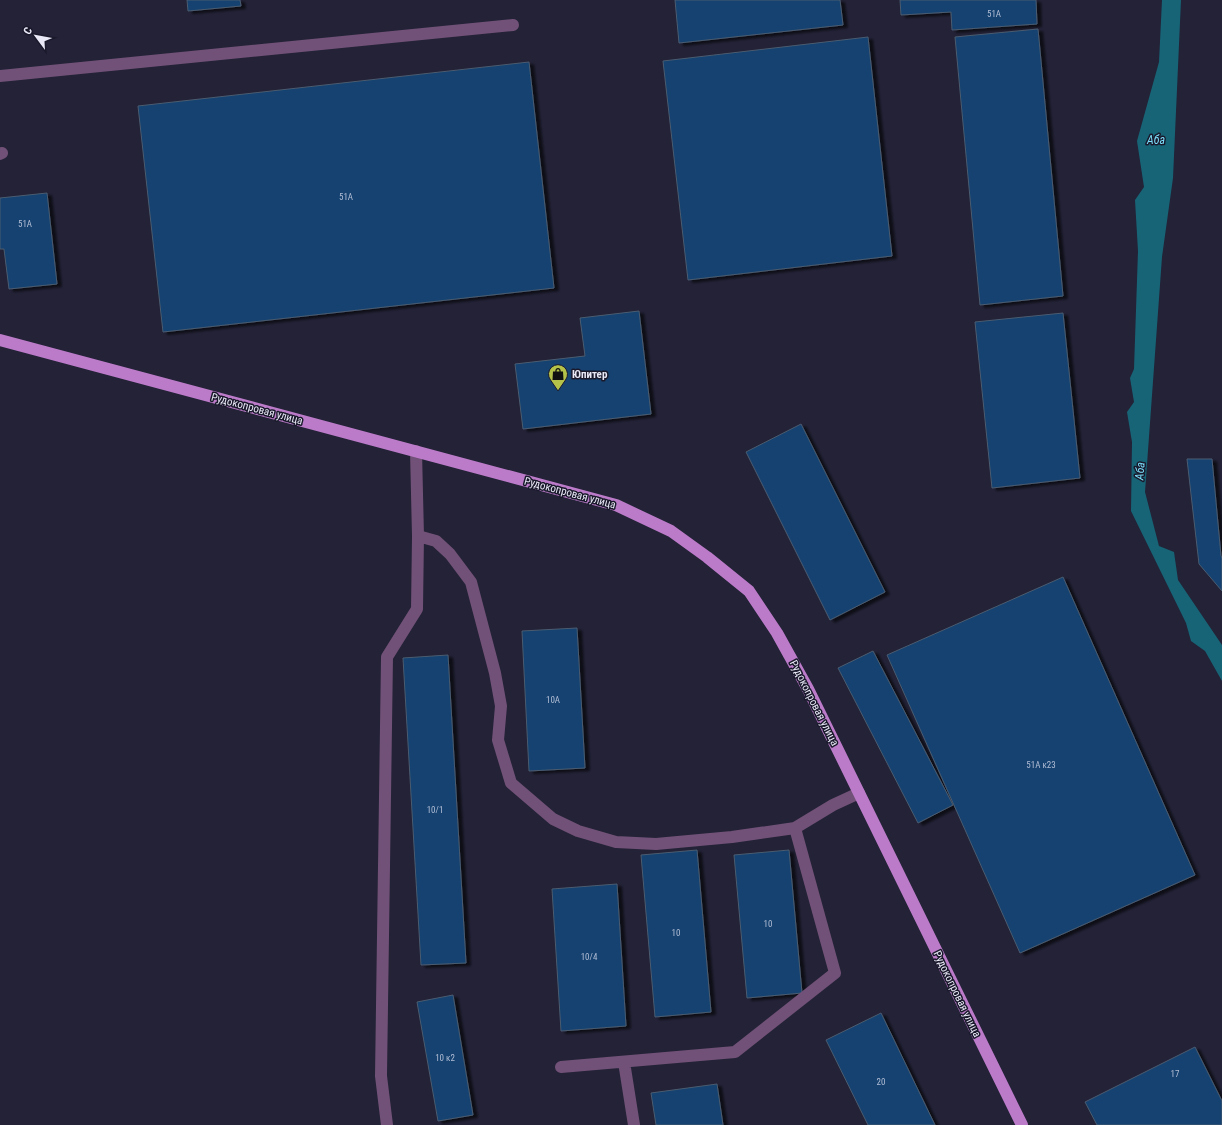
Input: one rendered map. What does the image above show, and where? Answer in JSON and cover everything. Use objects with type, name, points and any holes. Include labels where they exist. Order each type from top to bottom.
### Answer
[{"type":"main road","name":"Рудокопровая улица","points":[[0,340],[616,505],[671,531],[707,557],[749,591],[777,633],[808,689],[1022,1125]]},
{"type":"street","points":[[0,76],[513,25]]},
{"type":"street","points":[[387,1125],[380,1076],[387,657],[417,609],[418,536],[416,451]]},
{"type":"street","points":[[418,536],[436,541],[450,554],[471,582],[495,673],[501,706],[498,740],[511,783],[553,819],[578,831],[616,842],[656,844],[732,837],[795,828],[833,805],[859,793]]},
{"type":"street","points":[[561,1067],[735,1052],[835,974],[795,828]]},
{"type":"street","points":[[624,1062],[634,1125]]},
{"type":"water","name":"Аба","points":[[1162,0],[1181,0],[1173,178],[1162,257],[1145,492],[1159,546],[1174,552],[1178,580],[1222,645],[1222,681],[1205,651],[1191,641],[1186,623],[1131,511],[1132,442],[1127,412],[1134,402],[1130,378],[1134,369],[1138,251],[1135,200],[1144,187],[1137,141],[1159,62]]},
{"type":"building","points":[[187,0],[240,0],[241,6],[188,11]]},
{"type":"building","points":[[675,0],[840,0],[843,25],[679,43]]},
{"type":"building","points":[[900,0],[1036,0],[1037,24],[952,30],[951,12],[901,15]]},
{"type":"building","points":[[1038,29],[1063,296],[980,305],[955,37]]},
{"type":"building","points":[[868,37],[892,256],[688,280],[663,61]]},
{"type":"building","points":[[529,62],[554,288],[163,332],[138,106]]},
{"type":"building","points":[[47,193],[57,284],[9,289],[4,249],[0,249],[0,198]]},
{"type":"building","points":[[639,311],[651,414],[523,429],[515,364],[585,356],[580,318]]},
{"type":"building","points":[[1063,313],[1080,478],[992,488],[975,322]]},
{"type":"building","points":[[801,424],[885,592],[830,620],[746,452]]},
{"type":"building","points":[[1187,459],[1212,459],[1222,558],[1222,591],[1199,564]]},
{"type":"building","points":[[1063,577],[1195,875],[1020,953],[887,655]]},
{"type":"building","points":[[577,628],[585,768],[529,771],[522,631]]},
{"type":"building","points":[[873,651],[953,805],[918,823],[838,668]]},
{"type":"building","points":[[448,655],[466,963],[421,965],[403,658]]},
{"type":"building","points":[[697,850],[711,1012],[655,1017],[641,855]]},
{"type":"building","points":[[789,850],[802,993],[747,998],[734,855]]},
{"type":"building","points":[[617,884],[626,1026],[561,1031],[552,889]]},
{"type":"building","points":[[453,995],[473,1115],[438,1121],[417,1002]]},
{"type":"building","points":[[881,1013],[935,1125],[868,1125],[826,1040]]},
{"type":"building","points":[[1195,1047],[1222,1101],[1222,1125],[1097,1125],[1085,1102]]},
{"type":"building","points":[[717,1084],[723,1125],[656,1125],[651,1093]]},
{"type":"place","name":"Юпитер","points":[[558,391]]}]
